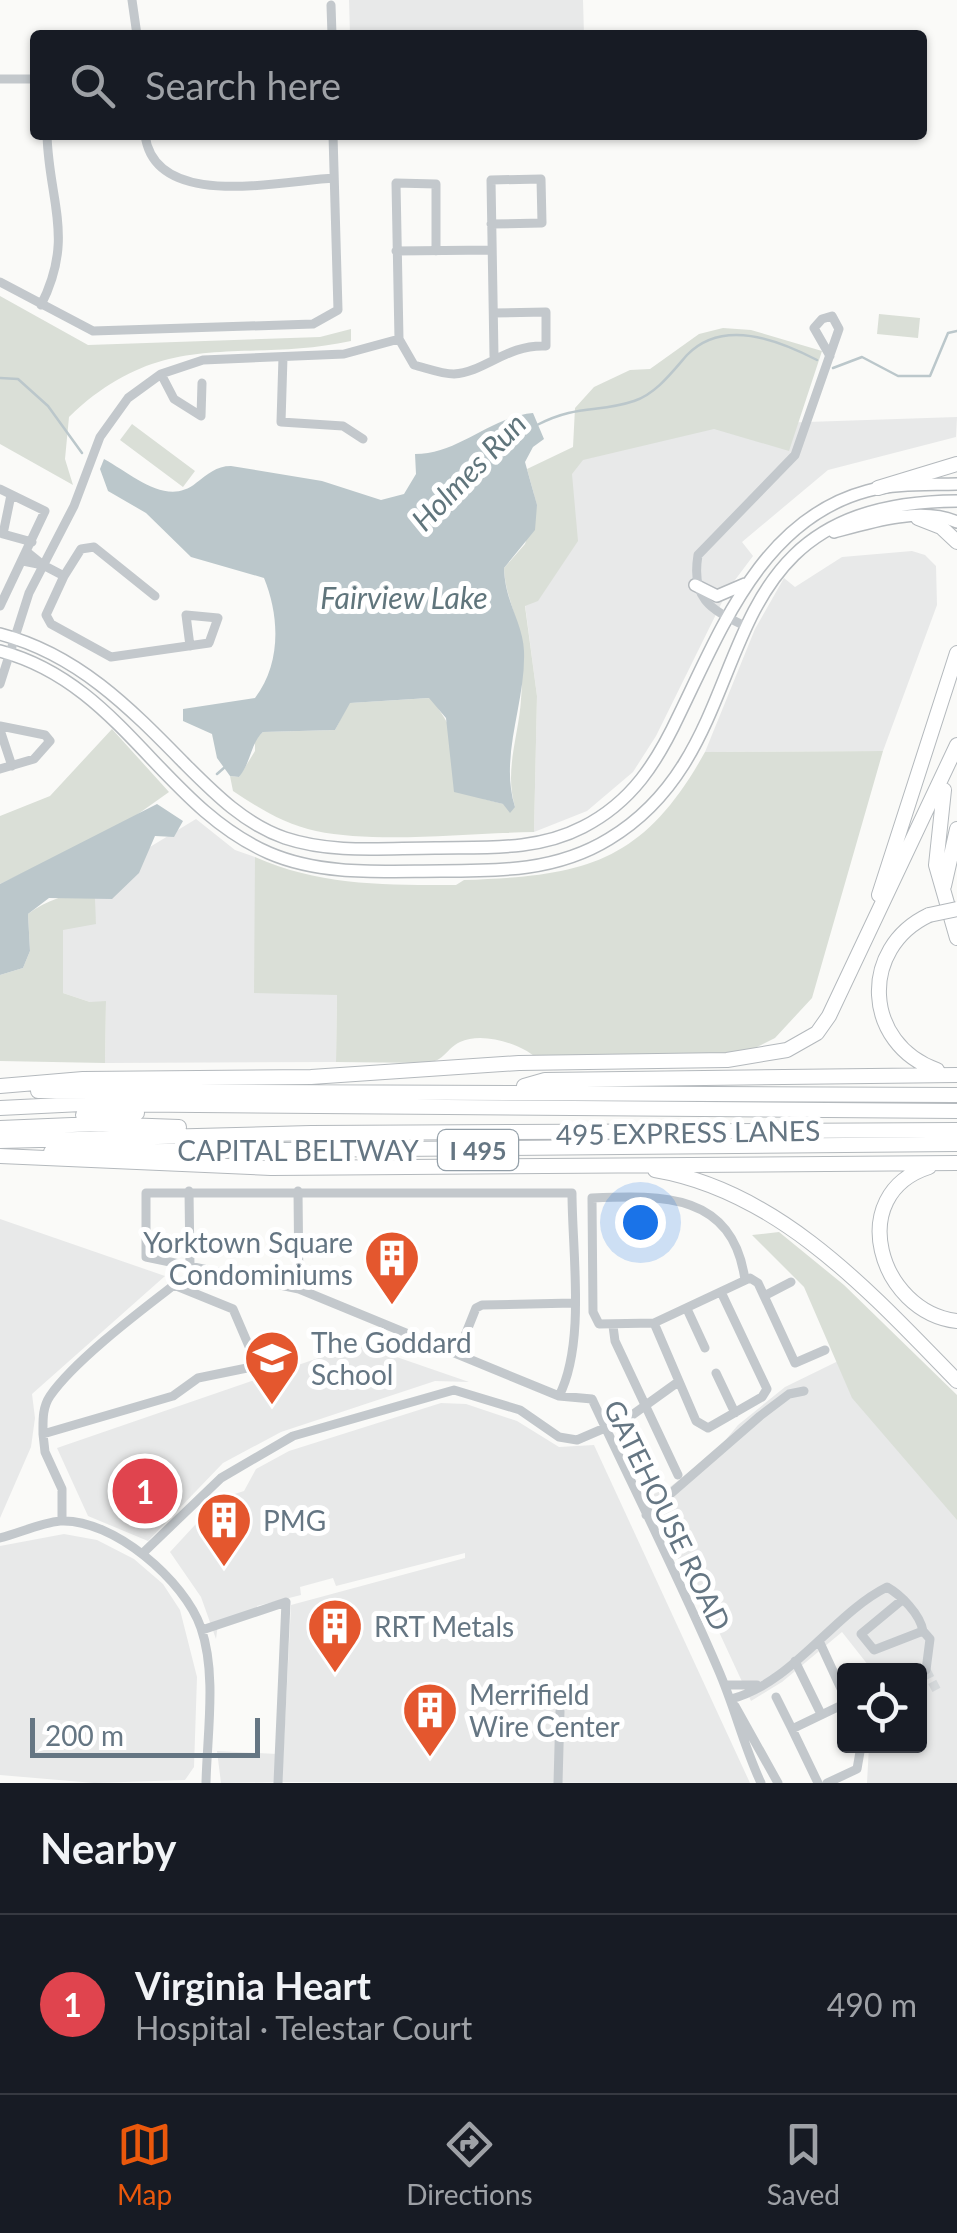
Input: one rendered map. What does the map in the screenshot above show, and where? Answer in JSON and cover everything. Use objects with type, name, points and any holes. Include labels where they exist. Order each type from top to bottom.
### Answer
[{"type":"highway","points":[[878,488],[957,464]]},
{"type":"highway","points":[[918,518],[941,528],[957,542]]},
{"type":"highway","points":[[858,957],[957,653]]},
{"type":"highway","points":[[0,1090],[83,1079],[311,1076],[501,1064],[750,1058],[787,1050],[816,1033],[858,957],[956,747]]},
{"type":"highway","points":[[952,911],[935,848],[956,747]]},
{"type":"highway","points":[[957,829],[946,869],[957,938]]},
{"type":"highway","points":[[952,911],[929,914],[904,930],[888,951],[880,972],[878,1004],[884,1027],[904,1052],[932,1069],[957,1074]]},
{"type":"highway","points":[[506,1090],[545,1080],[957,1074]]},
{"type":"highway","name":"I 495","points":[[0,1090],[957,1095]]},
{"type":"highway","name":"495 EXPRESS LANES","points":[[0,1108],[82,1104],[957,1111]]},
{"type":"highway","points":[[0,1120],[277,1106]]},
{"type":"highway","points":[[0,1128],[96,1124],[310,1133]]},
{"type":"highway","name":"495 EXPRESS LANES","points":[[0,1142],[310,1133],[957,1130]]},
{"type":"highway","name":"CAPITAL BELTWAY","points":[[0,1156],[957,1144]]},
{"type":"highway","points":[[0,1156],[271,1168],[953,1164]]},
{"type":"highway","points":[[594,1164],[683,1176],[748,1201],[830,1259],[957,1381]]},
{"type":"highway","points":[[953,1164],[921,1170],[900,1184],[883,1210],[879,1237],[884,1266],[905,1296],[926,1312],[957,1320]]},
{"type":"main road","points":[[0,634],[64,659],[97,680],[230,806],[272,833],[304,844],[347,849],[508,847],[574,832],[626,799],[665,746],[748,582],[780,542],[842,500],[878,488],[957,484]]},
{"type":"main road","points":[[5,653],[58,675],[88,694],[209,813],[268,852],[307,864],[351,870],[510,870],[583,853],[625,829],[655,804],[695,742],[768,582],[824,535],[880,507],[957,501]]},
{"type":"main road","points":[[824,535],[880,520],[957,522]]},
{"type":"main road","points":[[695,585],[709,594],[724,596],[748,582]]},
{"type":"street","points":[[132,0],[136,30]]},
{"type":"street","points":[[331,5],[332,30]]},
{"type":"street","points":[[0,79],[30,79]]},
{"type":"street","points":[[40,305],[58,264],[62,238],[48,140]]},
{"type":"street","points":[[146,140],[151,159],[167,176],[194,186],[334,178]]},
{"type":"street","points":[[0,282],[93,331],[312,324],[338,310],[333,140]]},
{"type":"street","points":[[491,224],[542,223],[540,179],[491,180],[491,224],[494,356]]},
{"type":"street","points":[[436,250],[436,184],[396,184],[399,339],[414,366],[448,372],[484,365],[494,356],[546,346],[546,312],[494,313]]},
{"type":"street","points":[[396,251],[492,250]]},
{"type":"street","points":[[0,684],[5,653],[43,565],[109,422],[128,398],[161,374],[203,360],[344,354],[399,339]]},
{"type":"street","points":[[745,626],[704,605],[695,585],[698,555],[795,456],[830,356]]},
{"type":"street","points":[[283,357],[281,422],[343,426],[363,439]]},
{"type":"street","points":[[161,374],[174,399],[201,416],[202,383]]},
{"type":"street","points":[[0,489],[45,511],[0,606]]},
{"type":"street","points":[[11,495],[4,534],[32,542]]},
{"type":"street","points":[[155,596],[94,547],[80,549],[46,615],[51,624],[111,657],[190,646]]},
{"type":"street","points":[[25,557],[64,576]]},
{"type":"street","points":[[0,769],[12,766],[34,759],[50,742],[45,734],[0,728],[12,766]]},
{"type":"street","points":[[189,1191],[190,1266]]},
{"type":"street","points":[[300,1288],[298,1191],[146,1192],[146,1257],[300,1288],[559,1396]]},
{"type":"street","name":"GATEHOUSE ROAD","points":[[298,1191],[572,1193],[573,1346],[568,1378],[559,1396],[592,1400],[731,1699],[778,1783]]},
{"type":"street","points":[[745,1280],[733,1235],[705,1212],[664,1198],[592,1198],[593,1312],[599,1324],[654,1323],[745,1280],[755,1280],[795,1363],[825,1350]]},
{"type":"street","points":[[764,1296],[792,1282]]},
{"type":"street","points":[[43,1434],[173,1396],[198,1378],[247,1368],[254,1358],[233,1309],[174,1285],[105,1342],[50,1396],[42,1413],[43,1434],[44,1452],[62,1490],[62,1521]]},
{"type":"street","points":[[654,1323],[696,1422],[708,1428],[762,1398],[767,1389],[721,1292]]},
{"type":"street","points":[[458,1353],[482,1304],[572,1303]]},
{"type":"street","points":[[687,1309],[705,1348]]},
{"type":"street","points":[[612,1326],[678,1475]]},
{"type":"street","points":[[716,1373],[735,1413]]},
{"type":"street","points":[[144,1552],[221,1478],[279,1443],[440,1391],[465,1391],[520,1410],[568,1440],[585,1438],[606,1428],[678,1382]]},
{"type":"street","points":[[646,1515],[706,1468],[788,1394],[804,1391]]},
{"type":"street","points":[[0,1538],[62,1521],[111,1535],[144,1552],[172,1581],[202,1630],[208,1680],[206,1783]]},
{"type":"street","points":[[731,1699],[748,1695],[820,1643],[880,1590],[892,1589],[922,1624],[930,1639],[927,1663]]},
{"type":"street","points":[[902,1600],[861,1634],[874,1650],[923,1631]]},
{"type":"street","points":[[202,1630],[286,1602],[278,1783]]},
{"type":"street","points":[[820,1643],[837,1679]]},
{"type":"street","points":[[795,1660],[821,1714]]},
{"type":"street","points":[[725,1685],[760,1684]]},
{"type":"street","points":[[776,1697],[818,1783]]},
{"type":"street","name":"GATEHOUSE ROAD","points":[[731,1699],[738,1734],[762,1783]]},
{"type":"street","points":[[792,1729],[837,1707]]},
{"type":"street","points":[[558,1783],[560,1712]]},
{"type":"street","points":[[827,1783],[857,1769],[859,1753]]},
{"type":"shaded area","points":[[349,0],[583,0],[584,30],[350,30]]},
{"type":"shaded area","points":[[0,296],[88,345],[320,337],[351,329],[351,341],[205,353],[139,369],[104,388],[69,417],[65,459],[73,485],[0,444]]},
{"type":"shaded area","points":[[879,314],[920,318],[918,338],[877,334]]},
{"type":"shaded area","points":[[723,328],[751,330],[822,351],[789,451],[714,429],[583,460],[572,474],[578,541],[538,601],[525,606],[537,696],[534,832],[341,835],[294,825],[233,791],[230,776],[239,777],[255,751],[255,739],[263,732],[335,730],[349,703],[430,698],[452,732],[484,799],[515,807],[511,780],[522,660],[504,568],[525,544],[537,505],[527,469],[573,447],[575,408],[594,387],[630,370],[650,369],[699,334]]},
{"type":"shaded area","points":[[957,417],[956,437],[828,470],[742,542],[753,556],[729,588],[656,736],[633,772],[587,811],[534,832],[537,696],[521,574],[538,471],[590,446],[591,429]]},
{"type":"shaded area","points":[[132,424],[195,471],[183,487],[120,440]]},
{"type":"shaded area","points":[[912,551],[925,555],[936,566],[937,605],[883,751],[705,752],[755,629],[784,578],[795,587],[842,557]]},
{"type":"shaded area","points":[[112,729],[169,792],[124,824],[0,884],[0,816],[50,796]]},
{"type":"shaded area","points":[[883,751],[812,998],[775,1038],[741,1055],[541,1062],[515,1045],[481,1038],[460,1042],[428,1063],[336,1062],[337,995],[254,993],[255,857],[304,874],[379,884],[456,885],[464,880],[544,874],[577,867],[633,841],[658,819],[705,752]]},
{"type":"shaded area","points":[[196,819],[235,850],[255,857],[256,870],[337,994],[336,1062],[105,1063],[106,1002],[90,1002],[63,993],[63,929],[96,923],[89,884]]},
{"type":"shaded area","points":[[89,884],[95,899],[96,924],[63,930],[63,993],[90,1002],[106,1001],[105,1063],[0,1061],[0,975],[23,968],[30,951],[28,914]]},
{"type":"shaded area","points":[[0,1219],[165,1276],[32,1394],[35,1418],[31,1447],[0,1518]]},
{"type":"shaded area","points":[[779,1232],[844,1285],[957,1395],[957,1520],[852,1398],[804,1287],[752,1235]]},
{"type":"shaded area","points":[[359,1344],[469,1382],[435,1381],[281,1432],[223,1463],[148,1541],[88,1516],[57,1448]]},
{"type":"shaded area","points":[[873,1344],[957,1435],[957,1783],[867,1783],[869,1753],[927,1753],[927,1663],[866,1663],[842,1632],[782,1682],[751,1701],[700,1591],[694,1593],[649,1496],[670,1487],[718,1449],[738,1425],[785,1387]]},
{"type":"shaded area","points":[[441,1403],[466,1404],[517,1421],[559,1447],[594,1445],[750,1783],[282,1782],[291,1605],[465,1558],[465,1553],[336,1586],[333,1578],[300,1587],[301,1595],[257,1606],[258,1613],[218,1624],[216,1639],[201,1597],[170,1552],[219,1499],[244,1491],[256,1469],[289,1451]]},
{"type":"shaded area","points":[[64,1534],[97,1540],[134,1559],[163,1584],[180,1610],[197,1677],[194,1767],[185,1780],[94,1783],[0,1775],[0,1546]]},
{"type":"shaded area","points":[[217,1751],[277,1754],[275,1782],[221,1783]]},
{"type":"water","name":"Fairview Lake","points":[[533,413],[544,439],[533,447],[525,462],[537,505],[535,530],[504,568],[524,651],[511,749],[515,807],[510,813],[503,804],[454,792],[446,718],[429,698],[350,703],[335,730],[263,732],[239,777],[230,776],[217,758],[212,734],[183,721],[183,709],[255,698],[264,685],[273,655],[275,624],[264,578],[191,557],[146,513],[108,491],[100,469],[104,459],[150,486],[173,492],[185,490],[216,469],[231,466],[322,481],[381,500],[404,494],[416,474],[415,454],[446,448],[503,421]]},
{"type":"water","points":[[157,804],[183,821],[174,837],[155,836],[139,873],[112,899],[49,898],[28,914],[30,951],[23,968],[0,975],[0,884]]},
{"type":"water","points":[[404,1256],[412,1259],[412,1275],[404,1278],[396,1275],[393,1267],[396,1259]]},
{"type":"waterway","name":"Holmes Run","points":[[833,368],[862,357],[898,376],[930,376],[948,333],[957,331]]},
{"type":"waterway","name":"Holmes Run","points":[[537,425],[564,414],[642,398],[687,355],[717,337],[751,336],[817,360]]},
{"type":"waterway","points":[[0,378],[18,379],[48,406],[82,453]]},
{"type":"waterway","name":"Holmes Run","points":[[217,774],[225,767]]},
{"type":"tunnel","points":[[927,1672],[937,1691]]},
{"type":"place","name":"Yorktown Square Condominiums","points":[[392,1307]]},
{"type":"place","name":"The Goddard School","points":[[272,1407]]},
{"type":"place","name":"Virginia Heart","points":[[145,1491]]},
{"type":"place","name":"PMG","points":[[224,1569]]},
{"type":"place","name":"RRT Metals","points":[[335,1675]]},
{"type":"place","name":"Merrifield Wire Center","points":[[430,1759]]}]
